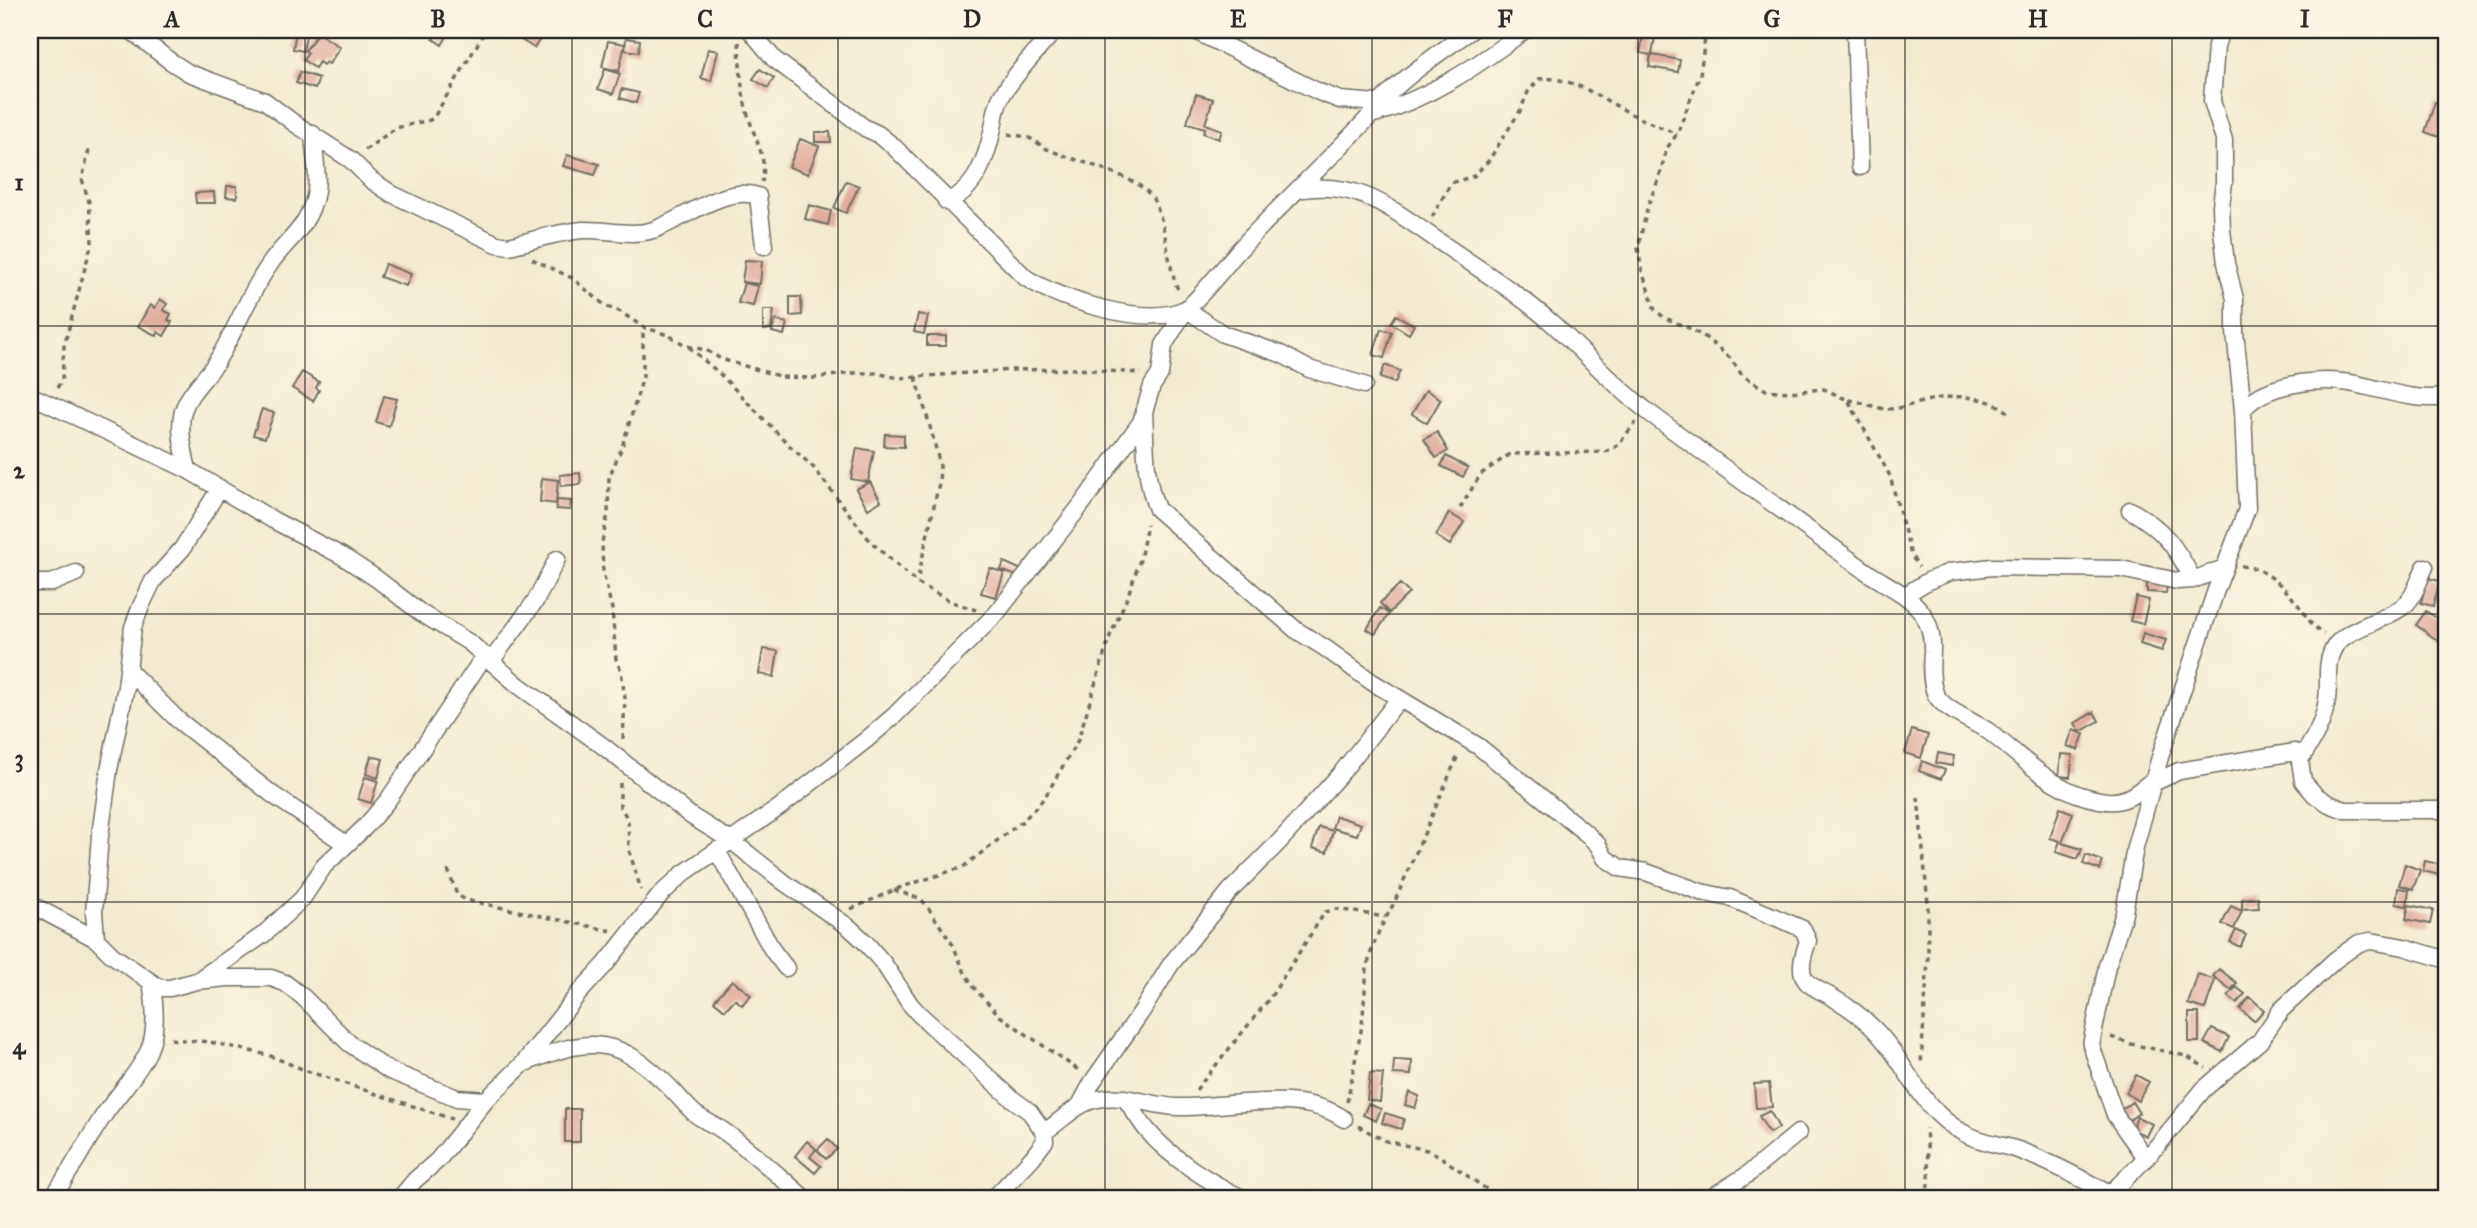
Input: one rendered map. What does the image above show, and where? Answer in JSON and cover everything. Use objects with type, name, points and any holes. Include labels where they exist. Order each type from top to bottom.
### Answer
[{"type":"street","points":[[130,30],[189,73],[255,95],[351,160],[371,180],[411,205],[454,222],[497,244],[509,246],[583,230],[645,232],[668,225],[723,198],[749,193],[758,196],[764,246]]},
{"type":"street","points":[[750,30],[774,59],[893,146],[946,201],[1027,278],[1041,287],[1070,299],[1121,313],[1152,315],[1186,309],[1223,334],[1281,354],[1309,369],[1364,385]]},
{"type":"street","points":[[946,201],[969,189],[992,131],[996,107],[1003,94],[1055,30]]},
{"type":"street","points":[[1193,30],[1319,92],[1374,109],[1397,108],[1446,84],[1488,58],[1525,30]]},
{"type":"street","points":[[400,1198],[415,1180],[438,1160],[486,1101],[523,1064],[661,894],[684,873],[733,842],[866,740],[895,715],[996,614],[1082,504],[1141,422],[1152,386],[1160,374],[1164,345],[1186,309],[1374,109],[1440,52],[1472,30]]},
{"type":"street","points":[[1854,30],[1860,167]]},
{"type":"street","points":[[2146,1159],[2115,1115],[2091,1045],[2107,966],[2124,913],[2135,847],[2153,782],[2225,565],[2247,509],[2235,299],[2226,263],[2222,230],[2224,140],[2212,101],[2214,63],[2221,30]]},
{"type":"street","points":[[188,470],[182,442],[184,409],[213,366],[252,292],[272,261],[308,218],[317,186],[313,134]]},
{"type":"street","points":[[1297,190],[1339,187],[1365,194],[1423,230],[1481,269],[1553,324],[1607,377],[1644,408],[1870,574],[1905,595],[1916,604],[1930,628],[1936,694],[1952,711],[1980,726],[2029,767],[2074,794],[2115,802],[2127,799],[2153,782],[2179,771],[2295,752],[2301,758]]},
{"type":"street","points":[[2243,410],[2249,402],[2264,392],[2294,384],[2347,383],[2413,398],[2447,397]]},
{"type":"street","points":[[30,395],[188,470],[273,520],[342,556],[421,613],[470,643],[518,685],[618,758],[691,816],[733,842],[785,883],[836,916],[872,949],[910,1004],[943,1037],[1030,1112],[1044,1132],[1045,1141],[994,1198]]},
{"type":"street","points":[[1144,411],[1147,472],[1157,509],[1296,630],[1399,699],[1465,738],[1580,829],[1598,845],[1611,864],[1646,872],[1701,892],[1730,898],[1803,929],[1807,936],[1802,967],[1807,982],[1858,1013],[1875,1030],[1903,1064],[1923,1098],[1946,1122],[1965,1134],[2057,1165],[2108,1196],[2146,1159],[2204,1089],[2260,1041],[2281,1010],[2335,960],[2359,943],[2371,941],[2404,947],[2447,960]]},
{"type":"street","points":[[96,939],[94,912],[100,836],[133,627],[153,581],[181,548],[220,488]]},
{"type":"street","points":[[2130,510],[2164,534],[2184,560],[2193,580]]},
{"type":"street","points":[[196,982],[262,935],[302,899],[324,866],[365,827],[388,800],[488,658],[536,600],[557,559]]},
{"type":"street","points":[[1905,595],[1928,581],[1961,570],[2032,566],[2121,569],[2177,581],[2193,580],[2225,565]]},
{"type":"street","points":[[2425,566],[2410,600],[2383,619],[2340,639],[2329,660],[2328,696],[2322,724],[2301,758],[2301,774],[2308,788],[2329,804],[2346,810],[2447,810]]},
{"type":"street","points":[[30,583],[51,583],[76,573]]},
{"type":"street","points":[[128,670],[178,720],[273,795],[346,844]]},
{"type":"street","points":[[1080,1105],[1171,964],[1230,891],[1280,841],[1342,772],[1399,699]]},
{"type":"street","points":[[716,851],[773,951],[786,968]]},
{"type":"street","points":[[30,904],[96,939],[112,955],[160,988],[254,977],[271,978],[285,983],[303,997],[350,1044],[388,1070],[448,1095],[486,1101]]},
{"type":"street","points":[[52,1198],[72,1170],[103,1116],[148,1052],[155,1004],[151,982]]},
{"type":"street","points":[[523,1064],[556,1051],[593,1043],[622,1052],[641,1062],[661,1078],[696,1115],[722,1130],[804,1198]]},
{"type":"street","points":[[1044,1132],[1080,1105],[1097,1099],[1125,1098],[1174,1107],[1206,1107],[1264,1101],[1301,1104],[1334,1111],[1344,1119]]},
{"type":"street","points":[[1125,1098],[1148,1131],[1160,1143],[1198,1172],[1242,1198]]},
{"type":"street","points":[[1710,1198],[1747,1175],[1798,1133]]},
{"type":"path","points":[[351,160],[396,128],[435,117],[486,30]]},
{"type":"path","points":[[738,30],[744,98],[762,157],[763,174],[758,196]]},
{"type":"path","points":[[1706,30],[1700,75],[1677,134],[1667,148],[1648,205],[1639,248],[1642,271],[1655,310],[1665,318],[1706,338],[1730,358],[1742,374],[1766,390],[1824,390],[1848,400],[1861,401],[1884,409],[1938,398],[1976,398],[1998,404],[2008,412]]},
{"type":"path","points":[[1423,230],[1451,183],[1474,176],[1489,160],[1520,111],[1528,92],[1539,79],[1550,78],[1593,92],[1625,111],[1677,134]]},
{"type":"path","points":[[992,131],[1028,138],[1046,149],[1116,174],[1152,196],[1173,279],[1186,309]]},
{"type":"path","points":[[48,403],[62,380],[64,346],[92,242],[89,202],[82,179],[89,150]]},
{"type":"path","points":[[509,246],[572,278],[607,307],[620,311],[643,327],[668,335],[687,346],[721,374],[782,439],[813,467],[859,528],[917,583],[952,602],[996,614]]},
{"type":"path","points":[[643,327],[643,377],[622,447],[609,477],[608,514],[603,542],[603,572],[612,609],[615,659],[621,671],[625,698],[618,758],[620,807],[628,819],[629,850],[640,884],[643,917]]},
{"type":"path","points":[[687,346],[782,377],[825,377],[852,373],[916,377],[1012,370],[1075,369],[1160,374]]},
{"type":"path","points":[[916,377],[940,466],[939,483],[917,583]]},
{"type":"path","points":[[1848,400],[1890,476],[1911,555],[1928,581]]},
{"type":"path","points":[[1460,508],[1481,474],[1510,454],[1610,451],[1632,428],[1644,408]]},
{"type":"path","points":[[836,916],[894,890],[963,867],[1024,820],[1045,797],[1078,740],[1110,636],[1128,598],[1140,560],[1153,498]]},
{"type":"path","points":[[2225,565],[2263,571],[2296,601],[2314,627],[2321,633],[2340,639]]},
{"type":"path","points":[[1465,738],[1428,828],[1385,917],[1367,969],[1362,1026],[1344,1119],[1386,1141],[1438,1155],[1489,1191],[1506,1198]]},
{"type":"path","points":[[1918,797],[1928,904],[1923,1098],[1930,1177],[1926,1198]]},
{"type":"path","points":[[448,870],[457,895],[466,900],[608,930],[627,937]]},
{"type":"path","points":[[894,890],[921,899],[927,906],[953,945],[965,974],[1000,1016],[1093,1081]]},
{"type":"path","points":[[1184,1106],[1270,998],[1325,912],[1337,909],[1385,917]]},
{"type":"path","points":[[2095,1032],[2131,1044],[2186,1056],[2219,1076]]},
{"type":"path","points":[[152,1038],[210,1042],[268,1055],[467,1124]]},
{"type":"building","points":[[296,30],[307,30],[303,51],[293,49]]},
{"type":"building","points":[[438,30],[450,31],[442,45],[433,39]]},
{"type":"building","points":[[519,30],[531,30],[541,38],[534,48],[515,36]]},
{"type":"building","points":[[1644,30],[1656,30],[1652,55],[1680,60],[1678,72],[1649,67],[1651,55],[1640,53]]},
{"type":"building","points":[[318,33],[340,47],[329,64],[326,62],[323,65],[319,62],[315,68],[303,60],[308,53],[305,51]]},
{"type":"building","points":[[626,38],[640,40],[639,52],[625,50]]},
{"type":"building","points":[[608,41],[625,44],[619,71],[602,67]]},
{"type":"building","points":[[708,49],[718,51],[711,81],[701,78]]},
{"type":"building","points":[[605,69],[620,74],[613,94],[598,89]]},
{"type":"building","points":[[760,69],[774,78],[768,88],[753,79]]},
{"type":"building","points":[[300,72],[319,78],[315,89],[296,83]]},
{"type":"building","points":[[622,89],[639,93],[636,103],[620,98]]},
{"type":"building","points":[[1196,94],[1213,99],[1205,124],[1222,130],[1219,139],[1203,133],[1205,128],[1187,123]]},
{"type":"building","points":[[2435,102],[2447,106],[2439,137],[2425,132]]},
{"type":"building","points":[[815,132],[830,132],[831,142],[815,142]]},
{"type":"building","points":[[800,139],[819,146],[808,174],[789,167]]},
{"type":"building","points":[[567,155],[599,164],[595,175],[563,166]]},
{"type":"building","points":[[846,181],[859,186],[846,213],[834,208]]},
{"type":"building","points":[[227,186],[237,186],[237,198],[226,197]]},
{"type":"building","points":[[214,192],[215,203],[196,203],[195,193]]},
{"type":"building","points":[[809,205],[831,211],[828,225],[805,219]]},
{"type":"building","points":[[745,260],[762,261],[760,284],[742,282]]},
{"type":"building","points":[[385,264],[411,274],[406,286],[380,277]]},
{"type":"building","points":[[744,283],[758,286],[753,306],[738,303]]},
{"type":"building","points":[[790,297],[801,297],[802,315],[790,316]]},
{"type":"building","points":[[160,299],[167,304],[163,310],[171,314],[168,320],[172,322],[164,336],[158,332],[157,336],[138,326],[150,305],[155,308]]},
{"type":"building","points":[[763,310],[774,310],[771,329],[763,330]]},
{"type":"building","points":[[918,314],[928,316],[924,334],[914,332]]},
{"type":"building","points":[[1396,315],[1414,325],[1409,334],[1391,323]]},
{"type":"building","points":[[775,320],[787,323],[784,335],[772,332]]},
{"type":"building","points":[[1381,329],[1392,332],[1384,358],[1373,355]]},
{"type":"building","points":[[927,336],[946,336],[946,346],[927,346]]},
{"type":"building","points":[[1385,365],[1400,371],[1395,383],[1380,378]]},
{"type":"building","points":[[302,372],[319,382],[316,388],[319,390],[313,401],[292,388]]},
{"type":"building","points":[[1426,390],[1441,399],[1427,423],[1412,414]]},
{"type":"building","points":[[384,396],[397,399],[389,426],[376,422]]},
{"type":"building","points":[[262,409],[274,413],[265,438],[253,435]]},
{"type":"building","points":[[1437,432],[1448,451],[1436,458],[1424,439]]},
{"type":"building","points":[[885,434],[904,435],[904,447],[884,446]]},
{"type":"building","points":[[857,448],[874,451],[868,482],[851,479]]},
{"type":"building","points":[[1446,456],[1468,468],[1463,477],[1441,466]]},
{"type":"building","points":[[580,473],[581,484],[561,486],[560,475]]},
{"type":"building","points":[[542,478],[558,480],[556,504],[540,502]]},
{"type":"building","points":[[870,482],[881,501],[868,509],[856,489]]},
{"type":"building","points":[[557,500],[571,501],[570,510],[556,509]]},
{"type":"building","points":[[1449,513],[1464,522],[1450,545],[1436,536]]},
{"type":"building","points":[[1004,562],[1026,572],[1024,579],[1001,570]]},
{"type":"building","points":[[990,568],[1004,573],[996,597],[981,593]]},
{"type":"building","points":[[2427,578],[2440,581],[2433,606],[2421,603]]},
{"type":"building","points":[[2147,582],[2167,584],[2166,593],[2147,592]]},
{"type":"building","points":[[1400,584],[1409,593],[1389,613],[1380,603]]},
{"type":"building","points":[[2136,597],[2149,600],[2143,624],[2130,621]]},
{"type":"building","points":[[1380,608],[1389,614],[1375,634],[1367,629]]},
{"type":"building","points":[[2426,611],[2447,625],[2447,640],[2444,645],[2416,625]]},
{"type":"building","points":[[2143,633],[2166,640],[2162,651],[2140,644]]},
{"type":"building","points":[[763,649],[778,651],[774,677],[759,674]]},
{"type":"building","points":[[2094,712],[2099,721],[2080,732],[2075,723]]},
{"type":"building","points":[[1912,730],[1928,735],[1921,758],[1905,753]]},
{"type":"building","points":[[2073,730],[2084,734],[2078,750],[2067,746]]},
{"type":"building","points":[[1938,753],[1954,756],[1952,766],[1936,763]]},
{"type":"building","points":[[2061,754],[2073,755],[2070,777],[2059,776]]},
{"type":"building","points":[[371,756],[383,759],[378,778],[366,774]]},
{"type":"building","points":[[1922,761],[1945,770],[1941,779],[1919,771]]},
{"type":"building","points":[[365,777],[378,781],[371,803],[358,799]]},
{"type":"building","points":[[2060,808],[2073,813],[2062,843],[2082,849],[2078,859],[2056,852],[2060,841],[2050,838]]},
{"type":"building","points":[[1336,816],[1361,824],[1357,835],[1332,828]]},
{"type":"building","points":[[1319,827],[1333,831],[1327,852],[1312,848]]},
{"type":"building","points":[[2086,855],[2103,861],[2100,870],[2083,864]]},
{"type":"building","points":[[2425,861],[2447,866],[2447,877],[2423,871]]},
{"type":"building","points":[[2405,864],[2420,870],[2413,889],[2399,885]]},
{"type":"building","points":[[2398,888],[2409,890],[2407,906],[2396,904]]},
{"type":"building","points":[[2258,897],[2259,908],[2242,909],[2242,899]]},
{"type":"building","points":[[2409,905],[2433,910],[2430,924],[2406,919]]},
{"type":"building","points":[[2231,906],[2242,911],[2234,929],[2222,924]]},
{"type":"building","points":[[2236,930],[2246,935],[2240,947],[2230,942]]},
{"type":"building","points":[[2219,969],[2237,983],[2231,990],[2213,976]]},
{"type":"building","points":[[2198,974],[2215,980],[2205,1009],[2188,1004]]},
{"type":"building","points":[[732,980],[751,995],[742,1005],[735,999],[725,1010],[714,1001]]},
{"type":"building","points":[[2236,987],[2245,994],[2237,1003],[2228,996]]},
{"type":"building","points":[[2250,997],[2264,1010],[2254,1021],[2240,1009]]},
{"type":"building","points":[[2189,1013],[2199,1013],[2199,1042],[2189,1042]]},
{"type":"building","points":[[2212,1029],[2229,1037],[2222,1052],[2204,1043]]},
{"type":"building","points":[[1394,1060],[1412,1061],[1411,1075],[1393,1074]]},
{"type":"building","points":[[1370,1073],[1383,1074],[1380,1102],[1367,1100]]},
{"type":"building","points":[[2136,1075],[2149,1082],[2138,1101],[2126,1093]]},
{"type":"building","points":[[1769,1083],[1772,1107],[1756,1108],[1754,1084]]},
{"type":"building","points":[[1409,1092],[1419,1096],[1415,1108],[1405,1105]]},
{"type":"building","points":[[2132,1102],[2139,1113],[2128,1121],[2121,1110]]},
{"type":"building","points":[[1368,1104],[1381,1109],[1376,1121],[1363,1115]]},
{"type":"building","points":[[565,1109],[580,1109],[580,1142],[565,1142]]},
{"type":"building","points":[[1770,1111],[1779,1128],[1769,1133],[1759,1116]]},
{"type":"building","points":[[1385,1113],[1404,1119],[1401,1129],[1382,1123]]},
{"type":"building","points":[[2137,1117],[2152,1124],[2146,1136],[2132,1129]]},
{"type":"building","points":[[828,1139],[837,1149],[826,1159],[817,1150]]},
{"type":"building","points":[[807,1141],[816,1149],[810,1157],[821,1166],[815,1173],[795,1156]]}]
